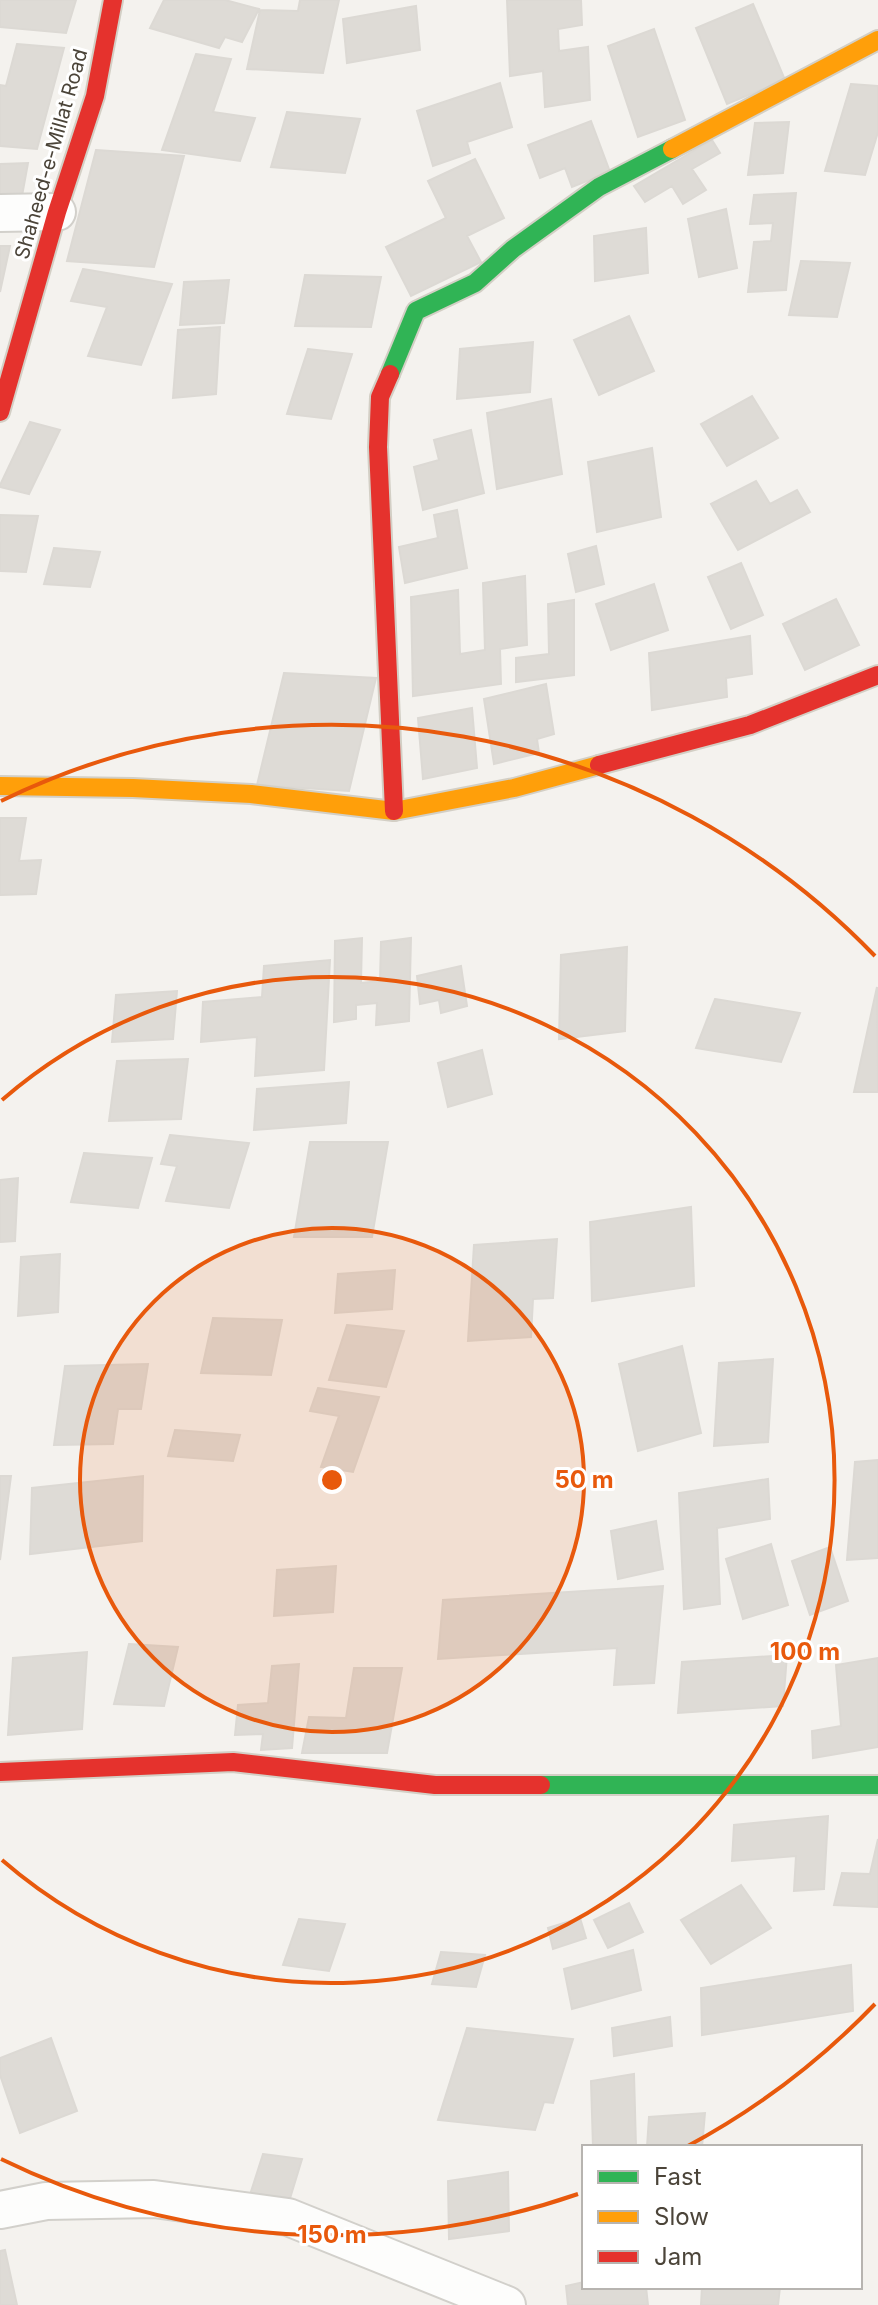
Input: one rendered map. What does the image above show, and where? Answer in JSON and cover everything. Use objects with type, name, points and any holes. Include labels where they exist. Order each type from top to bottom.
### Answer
[{"type":"street","name":"Shaheed-e-Millat Road","points":[[0,412],[57,212],[95,96],[113,0]]},
{"type":"street","points":[[394,811],[378,447],[380,397],[416,311],[475,283],[513,249],[599,187],[878,40]]},
{"type":"street","points":[[0,213],[57,212]]},
{"type":"street","points":[[0,786],[251,794],[394,811],[514,788],[750,725],[878,675]]},
{"type":"street","points":[[0,1772],[233,1762],[435,1785],[878,1785]]},
{"type":"street","points":[[0,2210],[46,2201],[154,2199],[288,2217],[507,2305]]},
{"type":"building","points":[[0,0],[76,0],[66,33],[0,27]]},
{"type":"building","points":[[164,0],[225,0],[259,9],[242,42],[225,37],[219,48],[150,28]]},
{"type":"building","points":[[300,0],[339,0],[323,73],[247,69],[260,10],[298,11]]},
{"type":"building","points":[[507,0],[581,0],[582,25],[558,29],[559,51],[588,47],[590,100],[545,107],[543,71],[510,76]]},
{"type":"building","points":[[753,4],[785,80],[727,104],[696,28]]},
{"type":"building","points":[[416,6],[420,50],[347,63],[343,19]]},
{"type":"building","points":[[654,29],[685,120],[638,137],[608,46]]},
{"type":"building","points":[[17,44],[64,48],[37,149],[0,146],[0,85],[6,86]]},
{"type":"building","points":[[196,54],[231,59],[213,112],[255,118],[240,161],[162,150]]},
{"type":"building","points":[[500,83],[512,127],[467,142],[470,153],[433,166],[417,111]]},
{"type":"building","points":[[851,84],[878,86],[878,132],[865,175],[825,171]]},
{"type":"building","points":[[287,112],[360,119],[345,173],[271,167]]},
{"type":"building","points":[[591,121],[610,172],[572,187],[565,168],[540,178],[528,145]]},
{"type":"building","points":[[789,122],[783,173],[748,175],[755,123]]},
{"type":"building","points":[[712,140],[720,153],[692,169],[706,190],[683,204],[672,186],[645,202],[634,186]]},
{"type":"building","points":[[96,150],[184,156],[154,267],[67,261]]},
{"type":"building","points":[[475,159],[504,218],[467,236],[481,262],[411,296],[386,247],[446,218],[428,181]]},
{"type":"building","points":[[28,163],[22,196],[0,196],[0,164]]},
{"type":"building","points":[[796,193],[786,290],[748,292],[754,242],[771,241],[773,223],[750,224],[754,195]]},
{"type":"building","points":[[726,209],[737,268],[699,277],[688,219]]},
{"type":"building","points":[[646,228],[648,273],[595,281],[594,236]]},
{"type":"building","points":[[0,246],[10,246],[0,292]]},
{"type":"building","points":[[801,261],[850,263],[837,317],[789,315]]},
{"type":"building","points":[[83,269],[172,284],[141,365],[88,356],[107,307],[71,301]]},
{"type":"building","points":[[305,275],[381,277],[371,327],[295,326]]},
{"type":"building","points":[[229,280],[224,323],[180,325],[184,282]]},
{"type":"building","points":[[629,316],[654,371],[599,395],[574,340]]},
{"type":"building","points":[[220,327],[216,394],[173,398],[178,330]]},
{"type":"building","points":[[533,342],[530,392],[457,399],[460,349]]},
{"type":"building","points":[[308,349],[352,354],[331,419],[287,414]]},
{"type":"building","points":[[752,396],[778,438],[727,466],[701,424]]},
{"type":"building","points":[[551,399],[562,474],[497,489],[487,413]]},
{"type":"building","points":[[30,422],[60,430],[29,494],[0,485]]},
{"type":"building","points":[[471,430],[484,493],[423,510],[414,467],[439,460],[434,440]]},
{"type":"building","points":[[652,448],[661,517],[597,532],[588,462]]},
{"type":"building","points":[[756,481],[770,504],[797,490],[810,512],[738,550],[711,504]]},
{"type":"building","points":[[457,510],[467,568],[405,583],[399,547],[438,538],[434,515]]},
{"type":"building","points":[[0,515],[38,516],[26,572],[0,571]]},
{"type":"building","points":[[596,546],[604,584],[576,592],[568,554]]},
{"type":"building","points":[[54,548],[100,552],[90,587],[44,584]]},
{"type":"building","points":[[741,563],[763,615],[731,629],[708,577]]},
{"type":"building","points":[[525,576],[527,645],[500,649],[501,684],[413,696],[411,597],[458,590],[460,654],[485,650],[483,583]]},
{"type":"building","points":[[654,584],[668,630],[611,650],[596,604]]},
{"type":"building","points":[[836,599],[859,645],[805,670],[783,624]]},
{"type":"building","points":[[574,600],[574,675],[516,682],[516,658],[549,654],[548,604]]},
{"type":"building","points":[[750,636],[752,674],[726,678],[727,697],[652,710],[649,653]]},
{"type":"building","points":[[284,673],[376,678],[349,791],[257,785]]},
{"type":"building","points":[[546,684],[554,734],[537,739],[539,753],[494,764],[484,699]]},
{"type":"building","points":[[472,708],[477,768],[423,779],[418,718]]},
{"type":"building","points":[[0,818],[26,818],[19,861],[41,860],[36,894],[0,895]]},
{"type":"building","points":[[362,938],[361,983],[380,981],[381,942],[411,938],[409,1021],[376,1025],[377,1003],[356,1005],[356,1019],[334,1022],[335,941]]},
{"type":"building","points":[[627,947],[625,1031],[559,1039],[561,955]]},
{"type":"building","points":[[330,960],[324,1070],[255,1076],[257,1037],[201,1042],[203,1002],[262,997],[264,966]]},
{"type":"building","points":[[461,966],[467,1006],[441,1013],[439,1000],[420,1004],[417,976]]},
{"type":"building","points":[[877,987],[878,1092],[854,1092]]},
{"type":"building","points":[[177,991],[173,1039],[112,1042],[116,995]]},
{"type":"building","points":[[715,999],[800,1013],[781,1062],[696,1048]]},
{"type":"building","points":[[482,1050],[492,1094],[448,1107],[438,1063]]},
{"type":"building","points":[[188,1059],[181,1119],[109,1121],[117,1061]]},
{"type":"building","points":[[349,1082],[346,1123],[254,1130],[257,1089]]},
{"type":"building","points":[[170,1135],[249,1143],[229,1208],[166,1201],[177,1166],[161,1164]]},
{"type":"building","points":[[310,1142],[388,1142],[372,1237],[294,1237]]},
{"type":"building","points":[[84,1153],[152,1158],[138,1208],[71,1202]]},
{"type":"building","points":[[18,1178],[15,1241],[0,1242],[0,1180]]},
{"type":"building","points":[[691,1207],[694,1286],[592,1301],[590,1222]]},
{"type":"building","points":[[557,1239],[553,1298],[533,1299],[531,1337],[468,1341],[474,1245]]},
{"type":"building","points":[[60,1254],[58,1312],[18,1316],[21,1257]]},
{"type":"building","points":[[395,1270],[392,1309],[335,1313],[338,1274]]},
{"type":"building","points":[[213,1318],[282,1320],[271,1375],[201,1373]]},
{"type":"building","points":[[347,1325],[404,1331],[386,1387],[329,1380]]},
{"type":"building","points":[[682,1346],[701,1433],[638,1451],[619,1364]]},
{"type":"building","points":[[773,1359],[768,1442],[714,1446],[719,1363]]},
{"type":"building","points":[[148,1364],[141,1409],[118,1409],[113,1444],[54,1445],[65,1366]]},
{"type":"building","points":[[318,1388],[379,1397],[353,1472],[321,1467],[339,1416],[310,1411]]},
{"type":"building","points":[[175,1430],[240,1435],[233,1461],[168,1456]]},
{"type":"building","points":[[878,1460],[878,1558],[847,1560],[855,1462]]},
{"type":"building","points":[[0,1476],[11,1476],[0,1560]]},
{"type":"building","points":[[143,1476],[142,1541],[30,1554],[32,1488]]},
{"type":"building","points":[[768,1479],[770,1519],[717,1528],[720,1604],[684,1609],[679,1493]]},
{"type":"building","points":[[656,1521],[663,1569],[618,1579],[611,1531]]},
{"type":"building","points":[[771,1544],[788,1605],[743,1619],[726,1559]]},
{"type":"building","points":[[830,1547],[848,1601],[810,1615],[792,1561]]},
{"type":"building","points":[[336,1566],[333,1612],[274,1616],[277,1570]]},
{"type":"building","points":[[663,1586],[654,1683],[614,1685],[617,1648],[438,1659],[443,1600]]},
{"type":"building","points":[[129,1644],[178,1647],[164,1706],[114,1704]]},
{"type":"building","points":[[87,1652],[82,1729],[8,1735],[13,1658]]},
{"type":"building","points":[[787,1655],[783,1706],[678,1713],[682,1662]]},
{"type":"building","points":[[878,1658],[878,1747],[813,1758],[812,1731],[841,1726],[836,1665]]},
{"type":"building","points":[[299,1664],[292,1748],[261,1750],[263,1734],[235,1735],[238,1705],[268,1703],[272,1666]]},
{"type":"building","points":[[354,1668],[402,1668],[387,1753],[302,1753],[309,1717],[346,1718]]},
{"type":"building","points":[[828,1816],[824,1889],[794,1891],[796,1856],[732,1861],[734,1825]]},
{"type":"building","points":[[878,1839],[878,1907],[834,1905],[842,1873],[870,1874]]},
{"type":"building","points":[[741,1885],[771,1928],[711,1964],[681,1920]]},
{"type":"building","points":[[629,1903],[643,1932],[608,1948],[594,1920]]},
{"type":"building","points":[[580,1918],[586,1938],[553,1949],[548,1928]]},
{"type":"building","points":[[299,1919],[345,1924],[329,1971],[283,1965]]},
{"type":"building","points":[[633,1950],[641,1990],[572,2009],[564,1969]]},
{"type":"building","points":[[441,1952],[485,1955],[476,1987],[432,1984]]},
{"type":"building","points":[[851,1965],[853,2011],[702,2035],[701,1988]]},
{"type":"building","points":[[670,2017],[672,2046],[614,2056],[612,2028]]},
{"type":"building","points":[[467,2028],[573,2039],[553,2103],[544,2102],[535,2130],[438,2120]]},
{"type":"building","points":[[51,2038],[77,2111],[20,2133],[0,2075],[0,2058]]},
{"type":"building","points":[[634,2074],[636,2145],[593,2145],[591,2081]]},
{"type":"building","points":[[705,2113],[702,2145],[647,2145],[649,2117]]},
{"type":"building","points":[[263,2154],[302,2159],[288,2205],[248,2201]]},
{"type":"building","points":[[508,2172],[509,2231],[449,2239],[448,2181]]},
{"type":"building","points":[[5,2250],[17,2305],[0,2305],[0,2251]]},
{"type":"building","points":[[582,2282],[582,2289],[646,2289],[648,2305],[568,2305],[566,2286]]},
{"type":"building","points":[[702,2289],[780,2289],[778,2305],[701,2305]]},
{"type":"traffic: fast","points":[[390,374],[416,311],[475,283],[513,249],[599,187],[672,149]]},
{"type":"traffic: fast","points":[[541,1785],[878,1785]]},
{"type":"traffic: slow","points":[[672,149],[878,40]]},
{"type":"traffic: slow","points":[[0,786],[251,794],[394,811],[514,788],[599,765]]},
{"type":"traffic: jam","points":[[0,412],[57,212],[95,96],[113,0]]},
{"type":"traffic: jam","points":[[390,374],[380,397],[378,447],[394,811]]},
{"type":"traffic: jam","points":[[599,765],[750,725],[878,675]]},
{"type":"traffic: jam","points":[[0,1772],[233,1762],[435,1785],[541,1785]]}]
